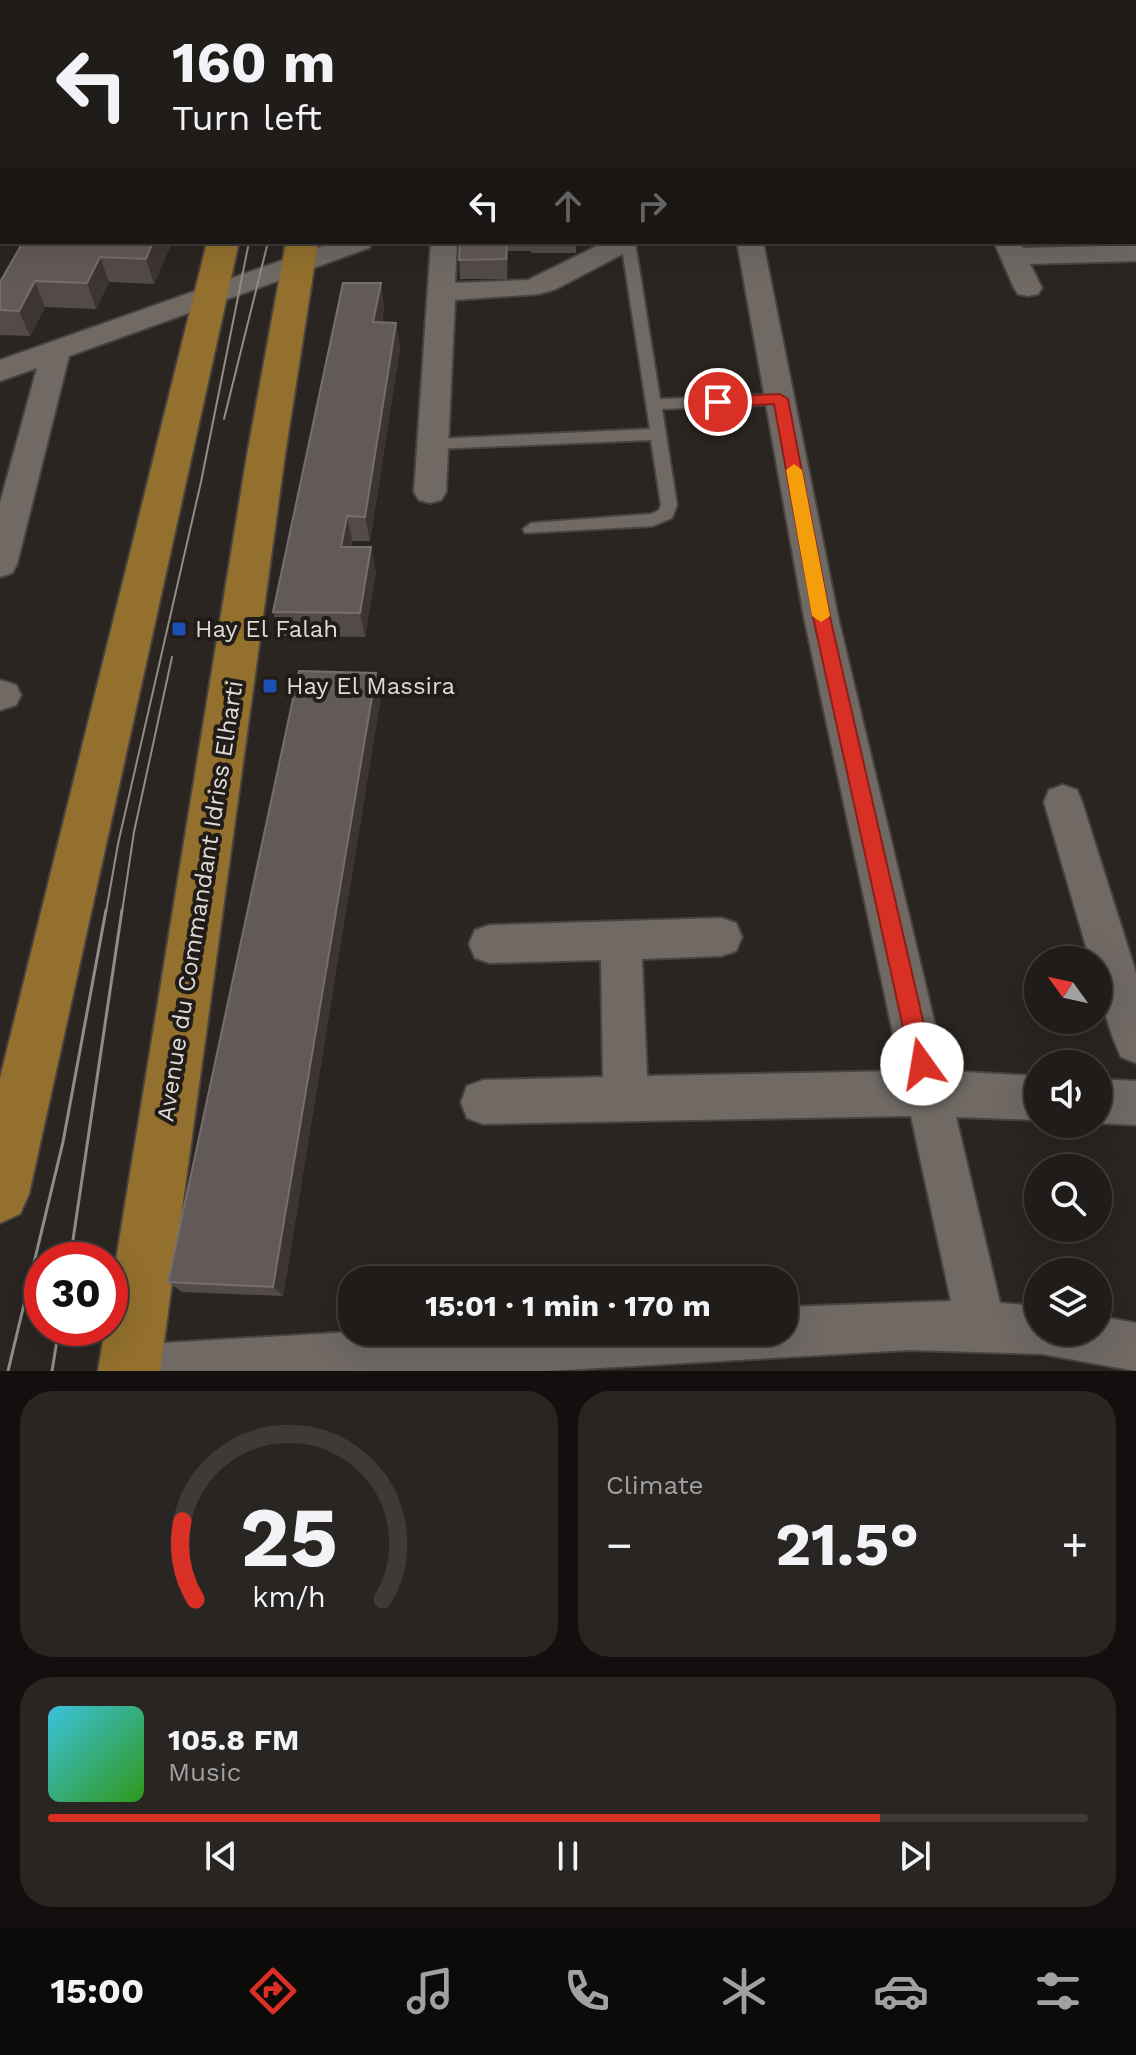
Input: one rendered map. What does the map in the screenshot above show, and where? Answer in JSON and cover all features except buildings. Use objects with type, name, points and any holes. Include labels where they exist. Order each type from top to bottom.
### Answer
[{"type":"main road","points":[[0,1194],[223,244]]},
{"type":"main road","name":"Avenue du Commandant Idriss Elharti","points":[[130,1370],[264,470],[300,253]]},
{"type":"street","points":[[0,371],[213,292],[300,253],[349,244]]},
{"type":"street","points":[[430,492],[444,244]]},
{"type":"street","points":[[441,292],[529,288],[623,244]]},
{"type":"street","points":[[750,244],[821,617],[981,1326]]},
{"type":"street","points":[[1028,288],[1010,249],[1136,253]]},
{"type":"street","points":[[0,564],[56,351]]},
{"type":"street","points":[[1063,802],[1120,937],[1136,1042]]},
{"type":"street","points":[[490,944],[721,937]]},
{"type":"street","points":[[621,941],[626,1099]]},
{"type":"street","points":[[483,1102],[929,1093],[1024,1097]]},
{"type":"street","points":[[1112,1102],[1136,1103]]},
{"type":"street","points":[[130,1370],[909,1325],[1024,1330]]},
{"type":"street","points":[[1112,1344],[1136,1348]]},
{"type":"lane","points":[[531,529],[636,522],[653,520],[666,514],[669,505],[660,434],[627,244]]},
{"type":"lane","points":[[655,404],[780,399]]},
{"type":"lane","points":[[434,444],[660,434]]},
{"type":"tram line","points":[[106,912],[118,844],[201,482],[249,244]]},
{"type":"tram line","points":[[224,419],[268,244]]},
{"type":"tram line","points":[[122,912],[134,832],[172,657]]},
{"type":"tram line","points":[[8,1371],[63,1142],[106,910]]},
{"type":"tram line","points":[[73,1242],[122,910]]},
{"type":"tram line","points":[[52,1371],[56,1346]]},
{"type":"slow traffic","points":[[794,470],[821,616]]},
{"type":"place","name":"Hay El Falah","points":[[179,629]]},
{"type":"place","name":"Hay El Massira","points":[[270,686]]},
{"type":"route","points":[[718,402],[780,399],[821,617],[922,1064]]}]
